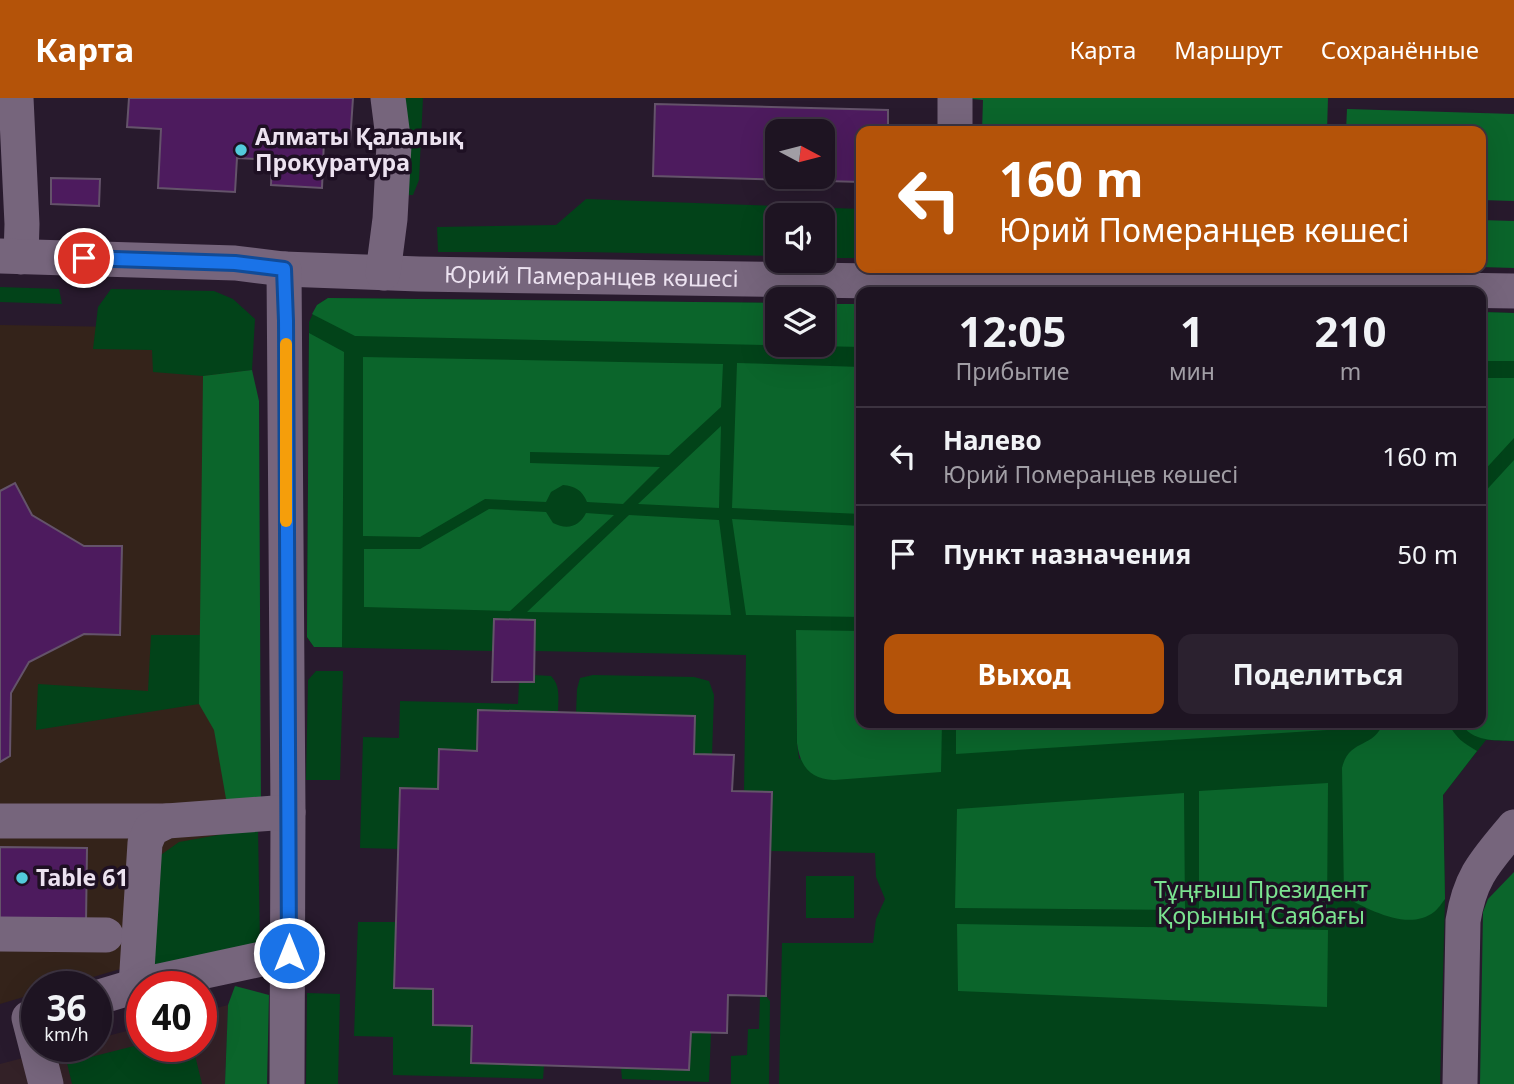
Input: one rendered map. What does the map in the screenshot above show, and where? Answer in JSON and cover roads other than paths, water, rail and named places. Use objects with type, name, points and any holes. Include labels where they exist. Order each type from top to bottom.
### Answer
[{"type":"street","points":[[10,257],[22,224],[16,98]]},
{"type":"street","points":[[383,273],[390,219],[394,145],[388,98]]},
{"type":"street","points":[[955,126],[956,98]]},
{"type":"street","name":"Юрий Памеранцев көшесі","points":[[10,257],[235,263],[284,269],[383,273],[952,275],[1374,287]]},
{"type":"street","points":[[284,269],[289,953],[287,1084]]},
{"type":"street","name":"Юрий Памеранцев көшесі","points":[[1486,290],[1514,291]]},
{"type":"street","points":[[0,821],[167,821],[288,812]]},
{"type":"street","points":[[137,971],[145,843],[151,829],[167,821]]},
{"type":"street","points":[[1460,1084],[1462,921],[1466,900],[1481,866],[1514,827]]},
{"type":"street","points":[[0,934],[106,935]]},
{"type":"street","points":[[206,971],[289,953]]},
{"type":"street","points":[[38,1062],[46,1084]]},
{"type":"place","name":"Алматы Қалалық Прокуратура","points":[[241,150]]},
{"type":"place","name":"Table 61","points":[[22,878]]},
{"type":"park label","name":"Тұңғыш Президент Қорының Саябағы","points":[[1261,903]]}]
